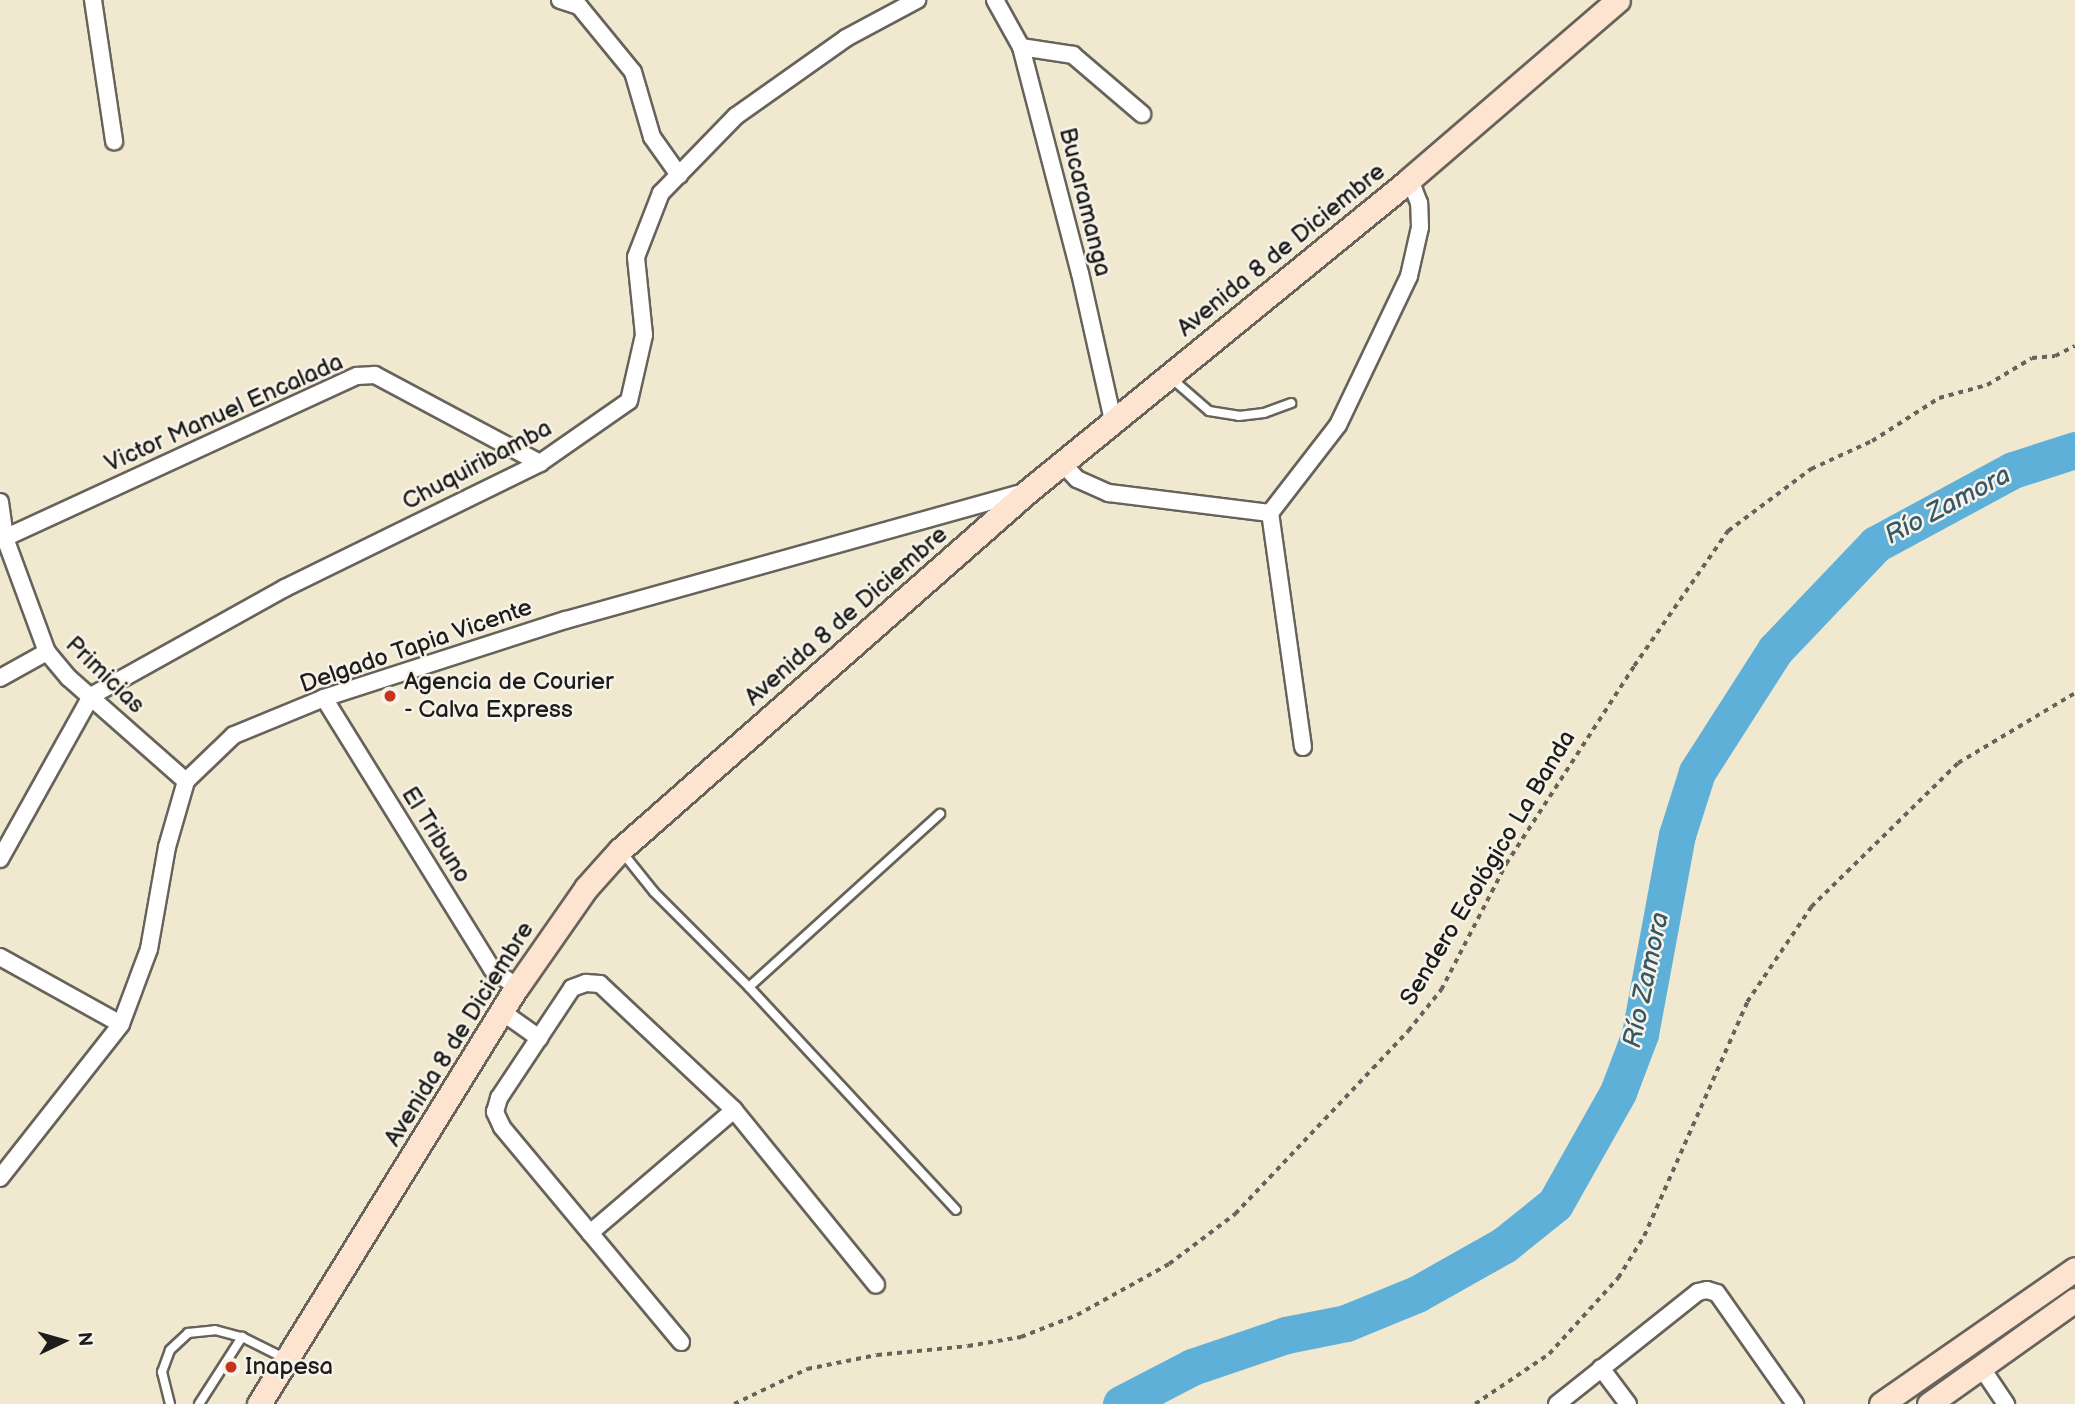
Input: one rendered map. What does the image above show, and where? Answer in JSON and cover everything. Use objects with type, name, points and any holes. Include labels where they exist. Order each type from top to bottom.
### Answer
[{"type":"main road","name":"Avenida 8 de Diciembre","points":[[259,1404],[501,1011],[586,888],[620,849],[1028,491],[1410,179],[1618,0]]},
{"type":"main road","points":[[1881,1404],[2075,1269]]},
{"type":"main road","points":[[1929,1404],[2075,1300]]},
{"type":"main road","points":[[1947,1358],[1973,1373]]},
{"type":"street","points":[[93,0],[114,141]]},
{"type":"street","points":[[561,0],[579,6],[633,72],[652,138],[679,175]]},
{"type":"street","name":"Chuquiribamba","points":[[91,696],[285,588],[540,463],[629,401],[644,335],[636,257],[661,193],[736,116],[846,38],[917,0]]},
{"type":"street","name":"Bucaramanga","points":[[995,0],[1021,47],[1080,274],[1113,421]]},
{"type":"street","points":[[1021,47],[1073,55],[1142,114]]},
{"type":"street","points":[[1303,747],[1270,513],[1338,425],[1409,276],[1420,228],[1419,203],[1410,179]]},
{"type":"street","name":"Victor Manuel Encalada","points":[[2,539],[357,376],[374,375],[540,463]]},
{"type":"street","points":[[1063,464],[1077,479],[1109,493],[1270,513]]},
{"type":"street","name":"Delgado Tapia Vicente","points":[[186,781],[234,735],[324,698],[566,620],[1028,491]]},
{"type":"street","name":"Primicias","points":[[0,502],[2,539],[47,652],[91,696],[186,781]]},
{"type":"street","points":[[0,678],[47,652]]},
{"type":"street","points":[[0,859],[91,696]]},
{"type":"street","name":"El Tribuno","points":[[324,698],[492,968],[517,987]]},
{"type":"street","points":[[0,1178],[121,1024],[149,949],[167,847],[186,781]]},
{"type":"street","points":[[0,957],[121,1024]]},
{"type":"street","points":[[681,1342],[502,1127],[495,1112],[499,1098],[572,988],[586,983],[600,984],[734,1110],[876,1285]]},
{"type":"street","points":[[501,1011],[539,1038]]},
{"type":"street","points":[[590,1233],[734,1110]]},
{"type":"street","points":[[1557,1404],[1698,1292],[1707,1290],[1717,1293],[1795,1404]]},
{"type":"street","points":[[1601,1368],[1628,1404]]},
{"type":"street","points":[[1973,1373],[2006,1404]]},
{"type":"lane","points":[[1169,376],[1209,411],[1240,416],[1264,413],[1291,403]]},
{"type":"lane","points":[[749,987],[940,814]]},
{"type":"lane","points":[[620,849],[654,892],[749,987],[956,1210]]},
{"type":"lane","points":[[170,1404],[162,1372],[170,1350],[188,1333],[215,1330],[242,1337],[287,1359]]},
{"type":"lane","points":[[199,1404],[242,1337]]},
{"type":"path","name":"Sendero Ecológico La Banda","points":[[734,1404],[807,1369],[877,1354],[968,1346],[1021,1337],[1077,1315],[1170,1264],[1235,1214],[1408,1031],[1441,990],[1506,864],[1634,666],[1728,531],[1811,469],[1872,441],[1938,398],[1987,385],[2032,358],[2055,356],[2075,346]]},
{"type":"path","points":[[1475,1404],[1549,1354],[1618,1278],[1650,1224],[1747,1002],[1811,907],[1958,762],[2075,693]]},
{"type":"waterway","name":"Río Zamora","points":[[1121,1404],[1192,1367],[1286,1335],[1346,1323],[1417,1294],[1504,1245],[1555,1204],[1618,1092],[1640,1034],[1677,835],[1697,772],[1775,650],[1876,544],[2013,470],[2075,450]]},
{"type":"place","name":"Agencia de Courier - Calva Express","points":[[390,696]]},
{"type":"place","name":"Inapesa","points":[[231,1367]]}]
